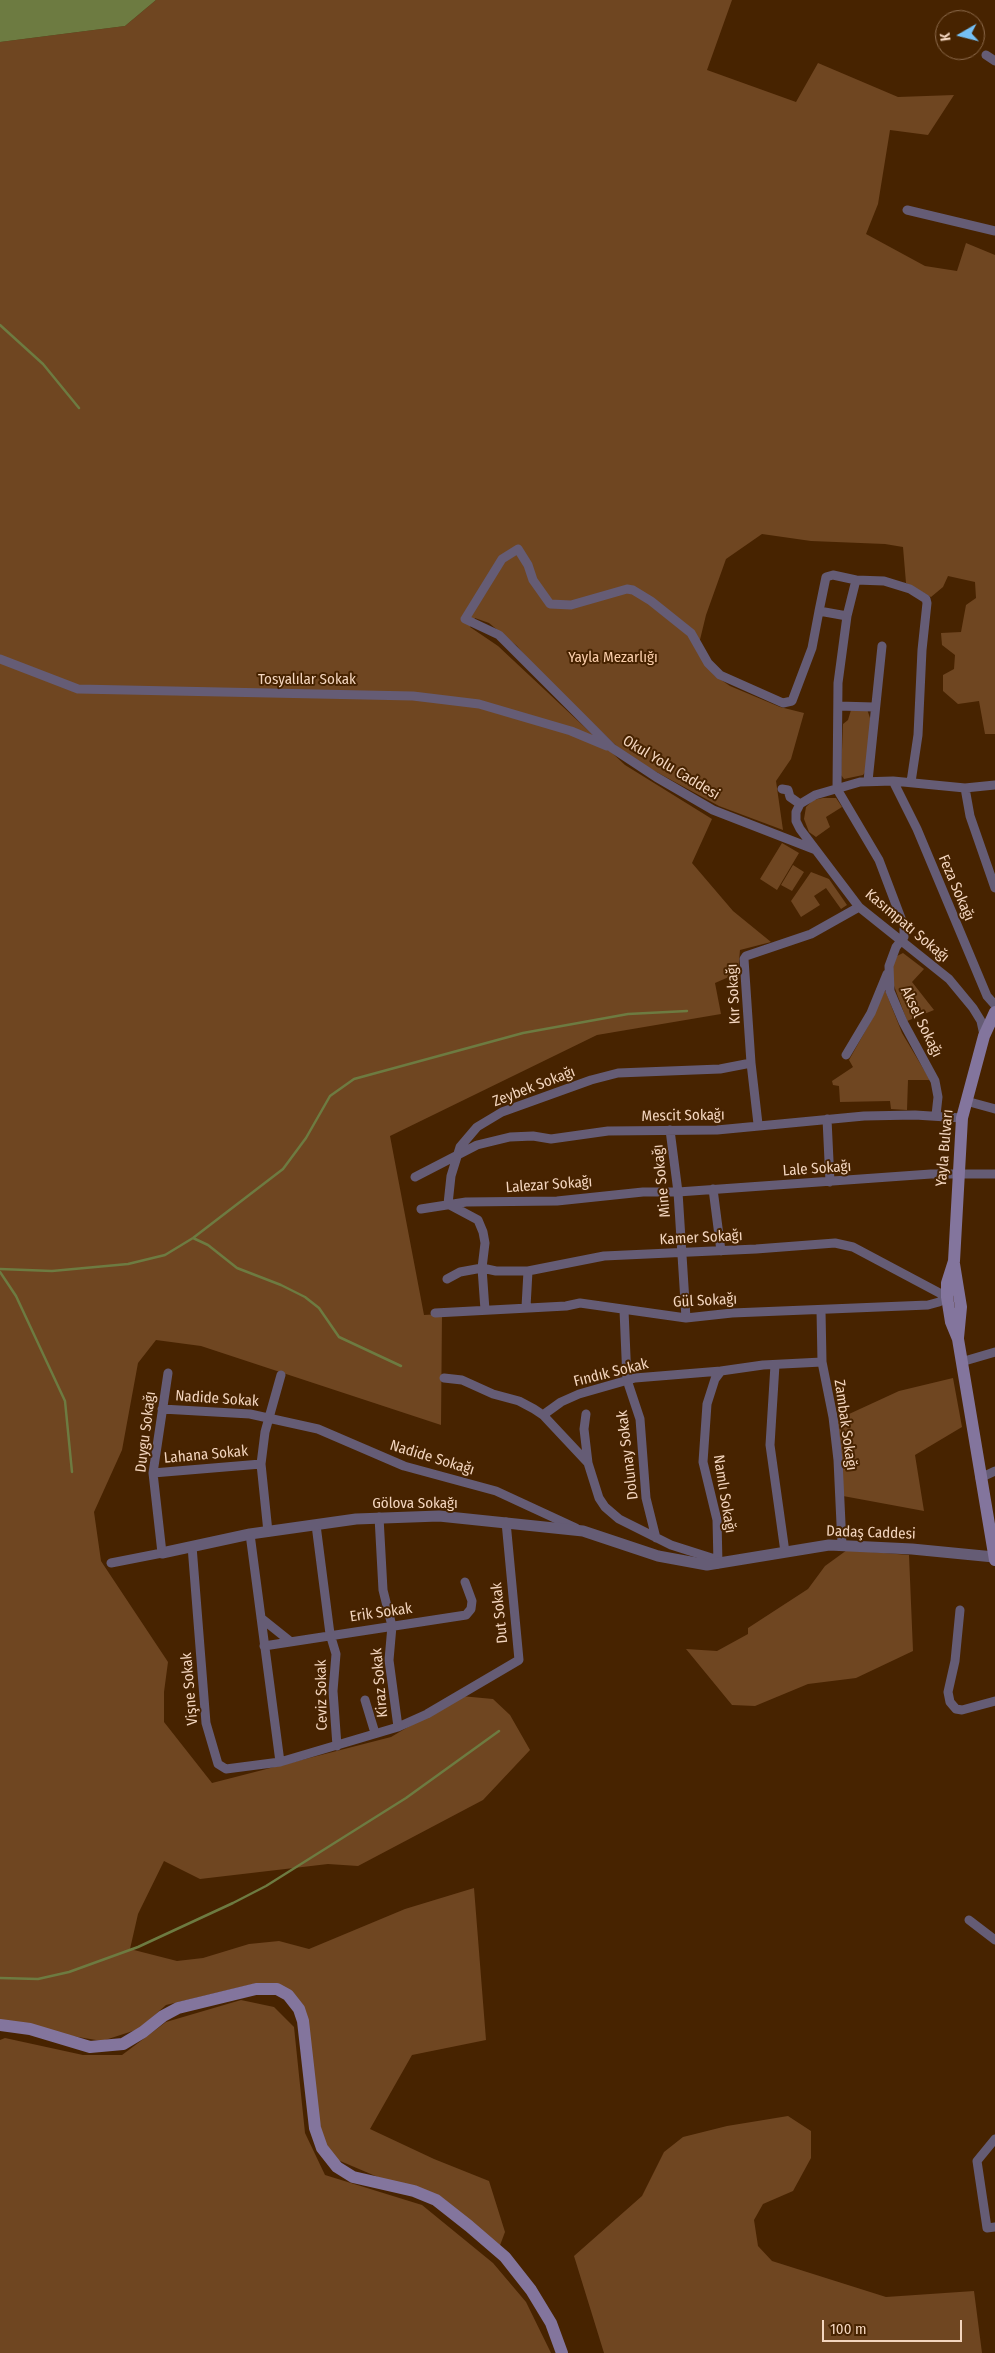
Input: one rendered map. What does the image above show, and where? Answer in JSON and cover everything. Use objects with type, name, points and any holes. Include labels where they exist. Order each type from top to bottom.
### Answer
[{"type":"main road","name":"Yayla Bulvarı","points":[[995,1012],[984,1036],[962,1118],[954,1261],[961,1308],[958,1339],[961,1362],[995,1558]]},
{"type":"main road","name":"Yayla Bulvarı","points":[[954,1261],[948,1283],[947,1297],[951,1322],[958,1339]]},
{"type":"main road","points":[[0,2026],[30,2029],[90,2047],[123,2044],[143,2032],[163,2016],[178,2008],[256,1989],[277,1989],[288,1995],[299,2009],[303,2021],[316,2128],[322,2148],[338,2167],[354,2177],[414,2191],[436,2200],[469,2226],[504,2258],[531,2290],[551,2323],[562,2353]]},
{"type":"street","points":[[986,55],[995,61]]},
{"type":"street","points":[[908,210],[995,231]]},
{"type":"street","name":"Okul Yolu Caddesi","points":[[816,850],[713,810],[656,777],[612,748],[499,635],[465,619],[502,560],[518,550],[528,565],[533,580],[550,604],[571,606],[627,589],[633,590],[651,601],[691,634],[708,663],[720,675],[775,700],[788,703],[792,701],[812,648],[819,611]]},
{"type":"street","points":[[847,616],[819,611],[826,578],[829,575],[856,580],[884,581],[910,589],[926,599],[918,735],[911,782]]},
{"type":"street","points":[[856,580],[847,616],[838,683],[837,789],[880,860],[904,926],[905,930],[901,941]]},
{"type":"street","points":[[868,781],[874,707],[882,646]]},
{"type":"street","name":"Tosyalılar Sokak","points":[[0,659],[78,689],[233,694],[307,692],[413,696],[479,704],[571,731],[612,748]]},
{"type":"street","points":[[838,706],[874,707]]},
{"type":"street","points":[[782,789],[788,790],[790,797],[800,804],[815,795],[868,781],[911,782],[964,788],[995,785]]},
{"type":"street","name":"Feza Sokağı","points":[[893,781],[917,829],[987,996],[995,1005]]},
{"type":"street","points":[[964,788],[970,816],[994,883]]},
{"type":"street","name":"Kasımpatı Sokağı","points":[[800,804],[796,812],[796,820],[800,829],[859,907],[949,979],[961,991],[981,1021],[984,1036]]},
{"type":"street","name":"Kır Sokağı","points":[[758,1124],[751,1063],[744,958],[811,934],[859,907]]},
{"type":"street","name":"Aksel Sokağı","points":[[901,941],[896,947],[889,966],[890,991],[903,1022],[935,1081],[938,1097],[936,1116]]},
{"type":"street","points":[[846,1055],[871,1013],[889,966]]},
{"type":"street","name":"Zeybek Sokağı","points":[[448,1204],[451,1176],[460,1147],[477,1127],[502,1112],[591,1080],[618,1073],[720,1069],[751,1063]]},
{"type":"street","points":[[966,1101],[995,1109]]},
{"type":"street","name":"Mescit Sokağı","points":[[415,1177],[477,1145],[510,1137],[532,1136],[551,1139],[598,1131],[717,1130],[758,1124],[889,1114],[962,1118]]},
{"type":"street","points":[[827,1119],[830,1182]]},
{"type":"street","name":"Mine Sokağı","points":[[670,1130],[678,1192],[686,1318]]},
{"type":"street","name":"Lale Sokağı","points":[[678,1192],[958,1173],[995,1174]]},
{"type":"street","points":[[713,1189],[720,1251]]},
{"type":"street","name":"Lalezar Sokağı","points":[[421,1209],[448,1204],[557,1201],[643,1192],[678,1192]]},
{"type":"street","points":[[448,1204],[478,1220],[485,1243],[482,1268],[485,1310]]},
{"type":"street","name":"Kamer Sokağı","points":[[447,1279],[460,1272],[482,1268],[496,1271],[528,1271],[604,1256],[720,1251],[835,1243],[853,1247],[947,1297]]},
{"type":"street","points":[[526,1308],[528,1271]]},
{"type":"street","name":"Gül Sokağı","points":[[435,1313],[580,1303],[686,1318],[732,1313],[928,1305],[939,1302],[947,1297]]},
{"type":"street","name":"Dolunay Sokak","points":[[624,1310],[627,1380],[640,1419],[646,1498],[656,1538]]},
{"type":"street","name":"Zambak Sokağı","points":[[821,1310],[822,1362],[833,1418],[838,1460],[842,1545]]},
{"type":"street","points":[[961,1362],[995,1352]]},
{"type":"street","points":[[721,1371],[822,1362]]},
{"type":"street","points":[[775,1365],[770,1445],[785,1552]]},
{"type":"street","name":"Fındık Sokak","points":[[543,1415],[561,1402],[579,1394],[627,1380],[677,1373],[721,1371]]},
{"type":"street","name":"Namlı Sokağı","points":[[718,1562],[717,1520],[703,1462],[707,1404],[721,1371]]},
{"type":"street","name":"Duygu Sokağı","points":[[162,1553],[153,1473],[168,1374]]},
{"type":"street","points":[[268,1532],[261,1464],[265,1432],[281,1375]]},
{"type":"street","points":[[444,1378],[462,1380],[493,1394],[519,1401],[543,1415],[588,1462]]},
{"type":"street","name":"Nadide Sokak","points":[[162,1409],[220,1411],[270,1417]]},
{"type":"street","name":"Dadaş Caddesi","points":[[586,1414],[584,1429],[588,1462],[599,1498],[604,1507],[619,1518],[671,1546],[718,1562],[829,1545],[995,1558]]},
{"type":"street","name":"Nadide Sokağı","points":[[270,1417],[318,1429],[404,1466],[496,1491],[583,1531]]},
{"type":"street","name":"Lahana Sokak","points":[[153,1473],[261,1464]]},
{"type":"street","points":[[980,1478],[995,1471]]},
{"type":"street","name":"Gölova Sokağı","points":[[111,1563],[250,1534],[379,1517],[439,1516],[583,1531],[658,1556],[689,1562],[718,1562]]},
{"type":"street","name":"Kiraz Sokak","points":[[379,1517],[383,1590],[392,1626],[389,1660],[398,1727]]},
{"type":"street","name":"Dut Sokak","points":[[398,1727],[427,1714],[519,1660],[506,1522]]},
{"type":"street","name":"Ceviz Sokak","points":[[316,1525],[330,1634],[336,1654],[333,1691],[337,1746]]},
{"type":"street","points":[[250,1534],[280,1762],[398,1727]]},
{"type":"street","name":"Vişne Sokak","points":[[192,1546],[206,1723],[213,1753],[218,1764],[226,1769],[280,1762]]},
{"type":"street","name":"Erik Sokak","points":[[264,1646],[330,1634],[466,1615],[471,1609],[472,1601],[465,1582]]},
{"type":"street","points":[[960,1610],[955,1661],[948,1692],[950,1702],[956,1709],[962,1710],[995,1701]]},
{"type":"street","points":[[261,1618],[291,1642]]},
{"type":"street","points":[[365,1700],[375,1733]]},
{"type":"street","points":[[969,1920],[995,1940]]},
{"type":"street","points":[[995,2139],[977,2161],[987,2228],[995,2227]]},
{"type":"green space","name":"Yayla Mezarlığı","points":[[156,0],[732,0],[707,70],[796,102],[818,63],[898,97],[954,95],[928,135],[890,130],[878,204],[866,234],[925,266],[957,271],[966,243],[995,255],[995,734],[985,734],[979,701],[958,704],[943,691],[943,675],[954,669],[955,655],[942,645],[941,633],[961,632],[966,605],[976,598],[975,582],[948,576],[943,587],[931,597],[906,583],[903,547],[885,544],[811,541],[762,534],[726,559],[706,615],[697,652],[714,675],[730,686],[780,707],[804,713],[791,759],[776,781],[783,830],[719,806],[627,756],[537,670],[517,646],[489,623],[475,618],[470,627],[498,646],[625,765],[712,819],[692,863],[733,911],[771,942],[740,950],[738,973],[715,983],[721,1014],[597,1035],[390,1136],[424,1315],[442,1314],[441,1425],[201,1346],[156,1340],[138,1363],[122,1450],[94,1512],[101,1561],[168,1662],[164,1692],[164,1722],[212,1783],[391,1737],[461,1696],[493,1699],[510,1715],[530,1750],[483,1800],[358,1866],[328,1864],[200,1879],[164,1861],[138,1914],[130,1949],[177,1961],[203,1958],[249,1944],[279,1941],[309,1949],[405,1909],[474,1888],[486,2040],[412,2055],[370,2129],[434,2159],[489,2181],[505,2232],[499,2248],[445,2200],[392,2183],[326,2155],[295,1996],[257,1983],[166,2005],[139,2029],[102,2041],[0,2024],[0,42],[125,26]]},
{"type":"green space","points":[[867,709],[871,721],[866,771],[863,775],[844,779],[841,775],[843,724],[848,720],[851,710]]},
{"type":"green space","points":[[836,798],[842,807],[826,817],[830,827],[816,837],[809,832],[804,819],[806,807],[813,800]]},
{"type":"green space","points":[[782,843],[799,853],[777,890],[760,879]]},
{"type":"green space","points":[[793,865],[804,872],[792,891],[781,885]]},
{"type":"green space","points":[[811,872],[829,879],[847,905],[841,909],[826,888],[814,896],[820,905],[801,917],[791,901]]},
{"type":"green space","points":[[903,953],[924,969],[912,982],[934,1010],[907,1021],[893,983],[893,965],[897,956]]},
{"type":"green space","points":[[885,990],[902,1033],[930,1080],[908,1080],[907,1110],[891,1109],[890,1101],[840,1102],[839,1086],[833,1085],[832,1081],[853,1067],[849,1060],[872,1019]]},
{"type":"green space","points":[[953,1378],[962,1427],[915,1455],[924,1511],[843,1496],[836,1420],[899,1391]]},
{"type":"green space","points":[[847,1550],[909,1555],[913,1651],[856,1678],[808,1684],[755,1706],[732,1705],[686,1649],[717,1651],[748,1634],[748,1628],[808,1589],[825,1566]]},
{"type":"green space","points":[[241,2000],[274,2007],[294,2027],[305,2133],[325,2175],[422,2205],[493,2263],[526,2302],[551,2353],[0,2353],[0,2040],[5,2038],[83,2055],[122,2055],[166,2022]]},
{"type":"green space","points":[[788,2116],[811,2131],[811,2158],[793,2191],[763,2204],[754,2220],[758,2246],[772,2261],[886,2297],[974,2291],[982,2353],[604,2353],[574,2256],[642,2196],[664,2152],[683,2137],[727,2126]]},
{"type":"shaded area","points":[[0,0],[156,0],[125,26],[0,42]]},
{"type":"waterway","points":[[0,325],[43,364],[79,408]]},
{"type":"waterway","points":[[0,1269],[52,1271],[128,1264],[165,1255],[193,1238],[283,1169],[306,1138],[330,1096],[354,1079],[523,1033],[628,1014],[687,1011]]},
{"type":"waterway","points":[[193,1238],[208,1245],[237,1268],[281,1285],[305,1297],[319,1308],[339,1337],[401,1366]]},
{"type":"waterway","points":[[0,1272],[16,1296],[65,1401],[72,1472]]},
{"type":"waterway","points":[[0,1978],[38,1979],[69,1972],[138,1947],[233,1903],[266,1886],[406,1798],[499,1731]]}]
